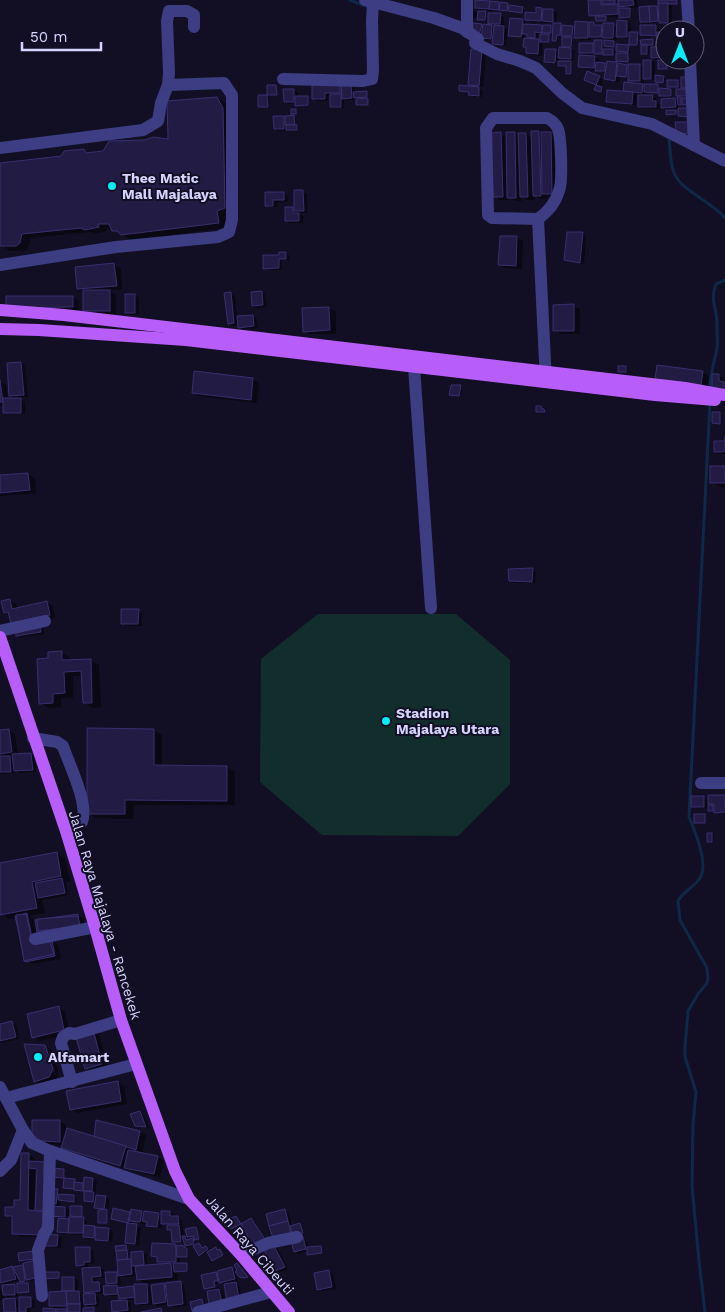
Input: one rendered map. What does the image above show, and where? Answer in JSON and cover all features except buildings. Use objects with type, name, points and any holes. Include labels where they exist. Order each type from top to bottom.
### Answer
[{"type":"main road","points":[[0,310],[64,314],[546,377],[655,395],[725,399]]},
{"type":"main road","points":[[0,329],[186,340],[414,367],[695,390],[725,395]]},
{"type":"main road","name":"Jalan Raya Majalaya - Rancekek","points":[[0,637],[66,831],[121,1020],[174,1170],[189,1199]]},
{"type":"main road","name":"Jalan Raya Cibeuti","points":[[189,1199],[289,1312]]},
{"type":"street","points":[[467,0],[467,32]]},
{"type":"street","points":[[687,0],[688,20]]},
{"type":"street","points":[[283,79],[363,81],[372,79],[372,21],[370,3],[434,18],[462,28],[478,39],[475,43],[481,48],[536,68],[562,93],[582,108],[652,124],[725,161]]},
{"type":"street","points":[[0,148],[143,130],[158,121],[161,103],[168,85],[167,22],[169,11],[188,11],[194,15],[194,27]]},
{"type":"street","points":[[690,70],[694,145]]},
{"type":"street","points":[[0,265],[116,247],[218,237],[229,232],[232,220],[232,95],[224,83],[168,85]]},
{"type":"street","points":[[493,118],[547,118],[558,128],[562,178],[559,192],[550,210],[538,219],[492,218],[488,215],[486,128],[493,118]]},
{"type":"street","points":[[538,219],[546,377]]},
{"type":"street","points":[[414,367],[431,608]]},
{"type":"street","points":[[0,631],[45,621]]},
{"type":"street","points":[[33,738],[57,742],[63,746],[84,810],[82,822],[66,831]]},
{"type":"street","points":[[700,783],[725,783]]},
{"type":"street","points":[[35,939],[95,927]]},
{"type":"street","points":[[72,1082],[60,1043],[63,1037],[121,1020]]},
{"type":"street","points":[[6,1098],[136,1064]]},
{"type":"street","points":[[0,1087],[22,1130],[32,1143],[50,1152],[189,1199]]},
{"type":"street","points":[[0,1171],[11,1160],[22,1130]]},
{"type":"street","points":[[42,1296],[38,1250],[48,1228],[50,1152]]},
{"type":"street","points":[[240,1255],[268,1243],[297,1237]]},
{"type":"street","points":[[198,1312],[238,1308],[271,1292]]},
{"type":"green space","name":"Stadion Majalaya Utara","points":[[318,614],[456,614],[510,660],[510,784],[458,836],[322,835],[260,782],[261,659]]},
{"type":"waterway","points":[[350,0],[371,8]]},
{"type":"waterway","points":[[669,138],[671,162],[676,177],[681,184],[712,206],[725,218]]},
{"type":"waterway","points":[[710,388],[711,373],[717,349],[717,320],[713,296],[716,284],[725,280]]},
{"type":"waterway","points":[[705,1312],[692,1186],[693,1124],[696,1092],[685,1057],[685,1047],[688,1011],[707,983],[708,978],[707,968],[680,920],[678,901],[700,878],[703,865],[700,848],[689,817],[710,402]]},
{"type":"place","name":"Thee Matic Mall Majalaya","points":[[112,186]]},
{"type":"place","name":"Stadion Majalaya Utara","points":[[386,721]]},
{"type":"place","name":"Alfamart","points":[[38,1057]]}]
